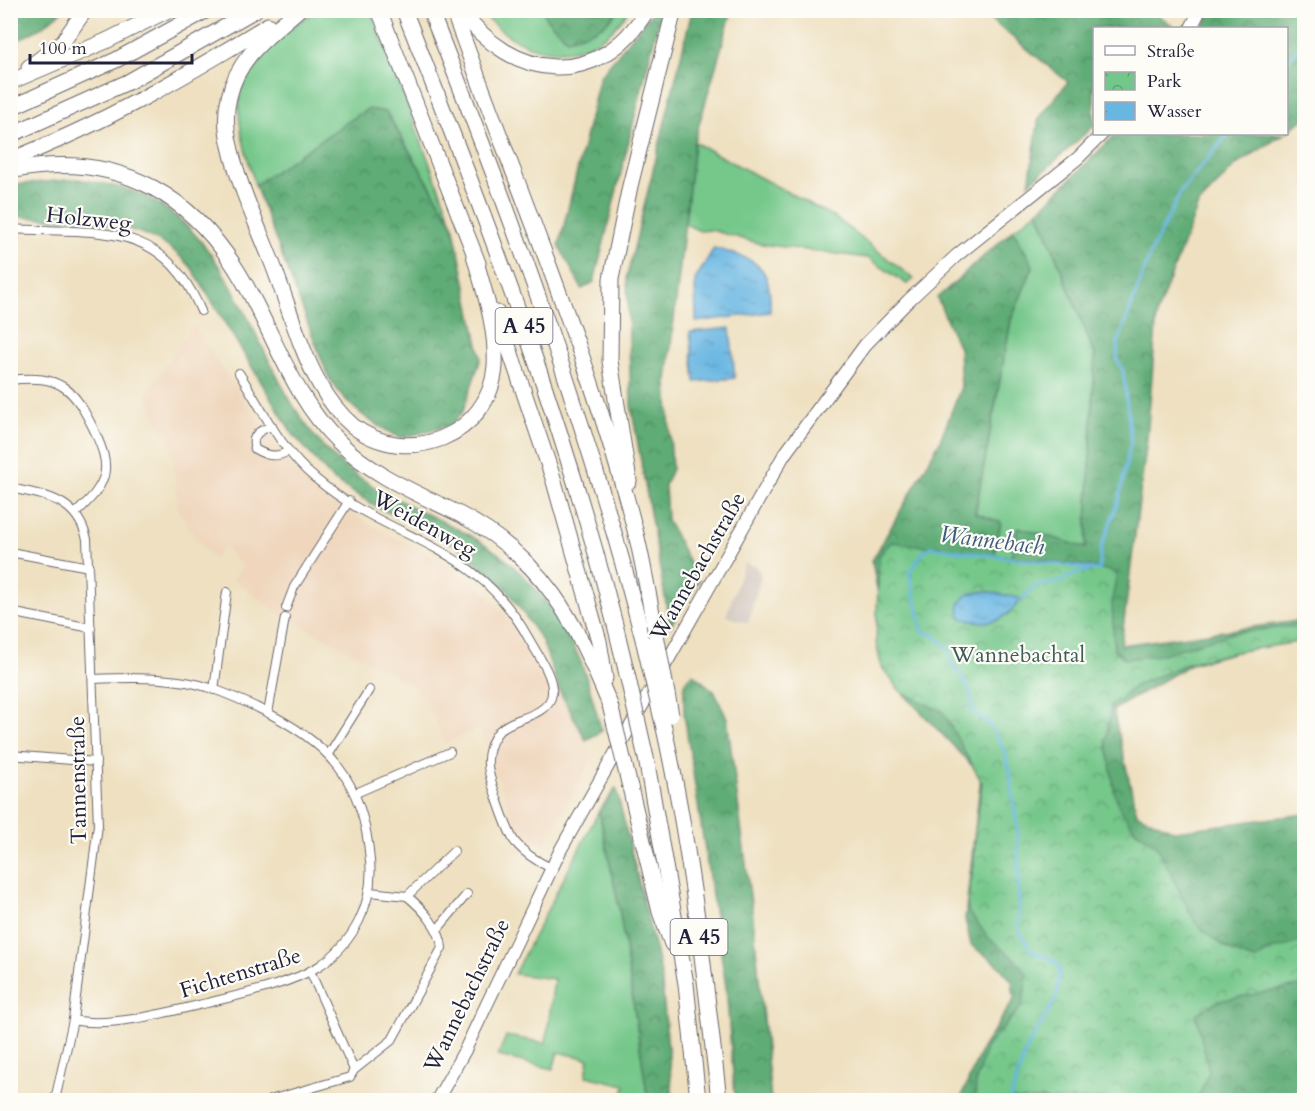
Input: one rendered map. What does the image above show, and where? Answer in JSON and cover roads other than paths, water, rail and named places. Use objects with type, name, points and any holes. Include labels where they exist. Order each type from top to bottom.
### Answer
[{"type":"highway","points":[[10,80],[62,43],[85,10]]},
{"type":"highway","points":[[10,80],[106,41],[168,10]]},
{"type":"highway","points":[[10,108],[116,60],[207,10]]},
{"type":"highway","points":[[10,135],[128,82],[255,10]]},
{"type":"highway","points":[[10,160],[68,136],[137,100],[292,10]]},
{"type":"highway","points":[[298,10],[260,42],[242,63],[228,99],[227,129],[236,168],[312,370],[335,408],[355,427],[391,444],[421,445],[455,433],[480,407],[492,387],[495,347],[490,311],[474,255]]},
{"type":"highway","points":[[380,10],[513,353],[553,478],[599,640],[610,705],[660,912],[686,984]]},
{"type":"highway","name":"A 45","points":[[404,10],[465,164],[530,341],[598,561],[646,758],[686,984],[698,1101]]},
{"type":"highway","name":"A 45","points":[[430,10],[500,190],[563,367],[609,514],[667,721],[704,967],[719,1101]]},
{"type":"highway","points":[[453,10],[563,300],[603,417],[636,531]]},
{"type":"highway","points":[[461,10],[482,36],[508,56],[532,64],[559,67],[586,63],[608,53],[620,44],[647,10]]},
{"type":"highway","points":[[667,721],[654,624],[636,531],[610,361],[611,279],[630,186],[674,10]]},
{"type":"highway","points":[[10,171],[68,166],[120,173],[166,194],[191,212],[216,240],[241,276],[297,388],[322,425],[363,464],[462,516],[502,543],[533,569],[566,611],[582,640],[610,705]]},
{"type":"main road","points":[[1192,27],[1200,10]]},
{"type":"main road","name":"Wannebachstraße","points":[[437,1101],[465,1050],[551,868],[784,455],[865,345],[956,256],[1078,158],[1101,135]]},
{"type":"street","name":"Holzweg","points":[[10,229],[116,236],[137,240],[157,250],[174,266],[191,290],[201,311]]},
{"type":"street","name":"Weidenweg","points":[[239,373],[288,451],[318,481],[349,501],[466,565],[496,591],[527,635],[546,670],[551,696],[536,712],[500,730],[491,744],[488,767],[513,839],[534,860],[551,868]]},
{"type":"street","points":[[10,380],[47,379],[58,383],[73,392],[89,420],[100,444],[105,466],[99,487],[76,513]]},
{"type":"street","points":[[272,426],[257,433],[253,440],[255,449],[263,454],[276,456],[288,451]]},
{"type":"street","name":"Tannenstraße","points":[[10,488],[61,501],[76,513],[87,539],[97,840],[73,1020],[55,1101]]},
{"type":"street","points":[[286,608],[294,587],[349,501]]},
{"type":"street","points":[[10,552],[89,567]]},
{"type":"street","points":[[214,690],[227,592]]},
{"type":"street","points":[[10,612],[91,628]]},
{"type":"street","points":[[268,713],[285,618]]},
{"type":"street","name":"Fichtenstraße","points":[[73,1020],[84,1023],[144,1017],[220,1000],[310,971],[332,957],[346,942],[363,914],[370,892],[370,851],[356,793],[339,765],[301,731],[268,713],[214,690],[180,681],[129,678],[93,679]]},
{"type":"street","points":[[328,754],[369,690]]},
{"type":"street","points":[[356,793],[450,752]]},
{"type":"street","points":[[10,755],[96,762]]},
{"type":"street","points":[[407,896],[454,851]]},
{"type":"street","points":[[270,1101],[350,1077],[354,1070],[392,1040],[442,948],[441,938],[436,930],[407,896],[370,892]]},
{"type":"street","points":[[436,930],[467,894]]},
{"type":"street","points":[[310,971],[354,1070]]},
{"type":"water","points":[[714,248],[741,256],[758,266],[768,283],[770,312],[696,322],[695,280]]},
{"type":"water","points":[[730,328],[735,378],[695,382],[690,332]]},
{"type":"water","points":[[986,591],[1022,599],[1007,614],[995,621],[980,622],[960,618],[959,604],[968,594]]},
{"type":"waterway","name":"Wannebach","points":[[1288,60],[1304,40]]},
{"type":"waterway","name":"Wannebach","points":[[1010,1100],[1026,1050],[1057,996],[1060,967],[1053,960],[1031,951],[1019,930],[1018,833],[1009,767],[1004,750],[991,726],[972,711],[971,696],[962,676],[951,664],[950,651],[934,635],[923,632],[909,573],[924,551],[931,547],[1099,570],[1101,548],[1119,499],[1131,440],[1123,371],[1117,358],[1118,343],[1151,252],[1181,191],[1227,135]]},
{"type":"waterway","points":[[1022,599],[1035,586],[1056,583],[1077,573],[1090,570]]},
{"type":"park label","name":"Wannebachtal","points":[[1018,654]]}]
